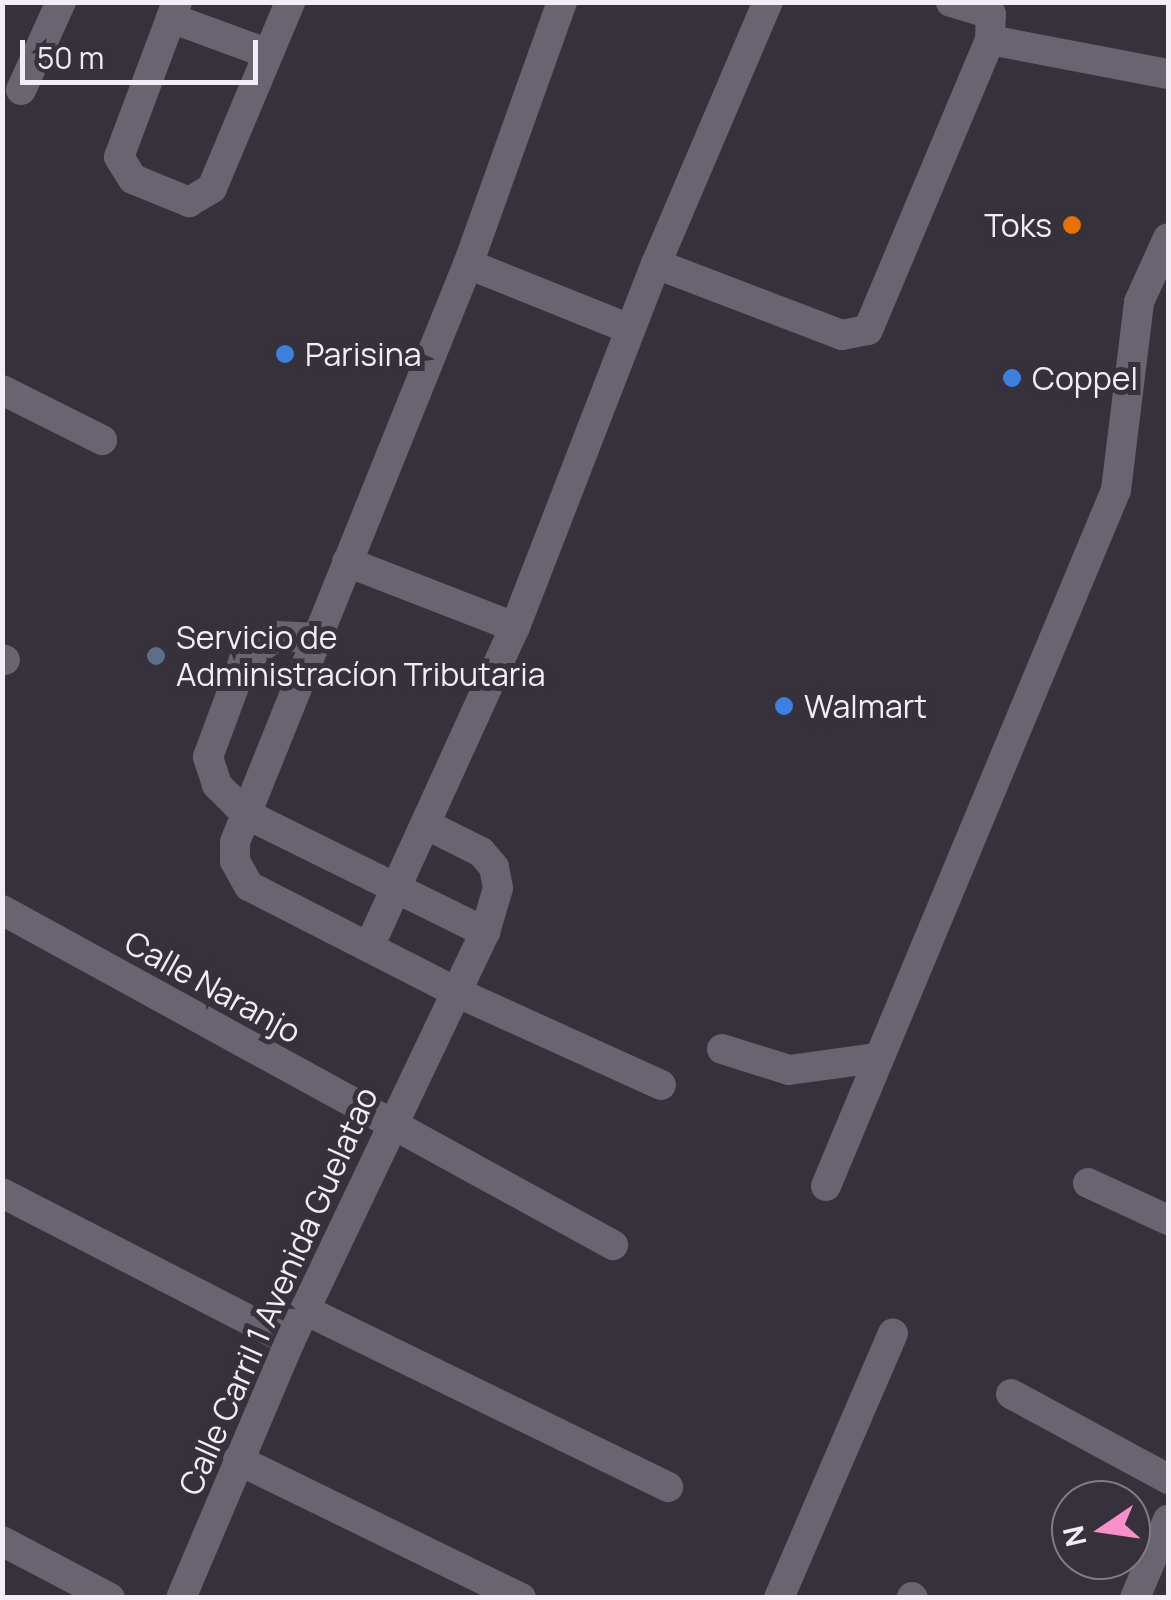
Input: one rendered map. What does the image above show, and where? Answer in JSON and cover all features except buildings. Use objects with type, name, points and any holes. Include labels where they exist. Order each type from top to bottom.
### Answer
[{"type":"street","points":[[21,90],[61,2]]},
{"type":"street","points":[[266,53],[174,10],[119,157],[126,174],[180,200],[199,201],[212,188],[290,2]]},
{"type":"street","points":[[562,2],[468,264],[246,814],[235,861],[248,886],[370,947],[450,1004],[661,1085]]},
{"type":"street","points":[[370,947],[516,627],[656,264],[768,2]]},
{"type":"street","points":[[656,264],[842,336],[868,330],[990,40],[991,14],[950,2]]},
{"type":"street","points":[[990,40],[1168,74]]},
{"type":"street","points":[[826,1186],[875,1058],[1116,490],[1139,302],[1168,238]]},
{"type":"street","points":[[468,264],[630,329]]},
{"type":"street","points":[[2,390],[102,440]]},
{"type":"street","points":[[348,562],[516,627]]},
{"type":"street","points":[[318,638],[276,636],[252,650],[212,737],[208,757],[217,785],[246,814],[484,932]]},
{"type":"street","name":"Calle Carril 1 Avenida Guelatao","points":[[181,1598],[290,1340],[484,932],[498,888],[494,867],[481,852],[428,824]]},
{"type":"street","name":"Calle Naranjo","points":[[2,910],[389,1126],[613,1245]]},
{"type":"street","points":[[722,1049],[789,1070],[875,1058]]},
{"type":"street","points":[[1088,1183],[1168,1220]]},
{"type":"street","points":[[2,1193],[290,1340]]},
{"type":"street","points":[[305,1310],[668,1488]]},
{"type":"street","points":[[778,1598],[893,1333]]},
{"type":"street","points":[[1011,1394],[1168,1480]]},
{"type":"street","points":[[238,1460],[521,1598]]},
{"type":"street","points":[[1136,1598],[1168,1520]]},
{"type":"street","points":[[2,1541],[110,1598]]},
{"type":"place","name":"Toks","points":[[1072,225]]},
{"type":"place","name":"Parisina","points":[[285,354]]},
{"type":"place","name":"Coppel","points":[[1012,378]]},
{"type":"place","name":"Servicio de Administracíon Tributaria","points":[[156,656]]},
{"type":"place","name":"Walmart","points":[[784,706]]}]
